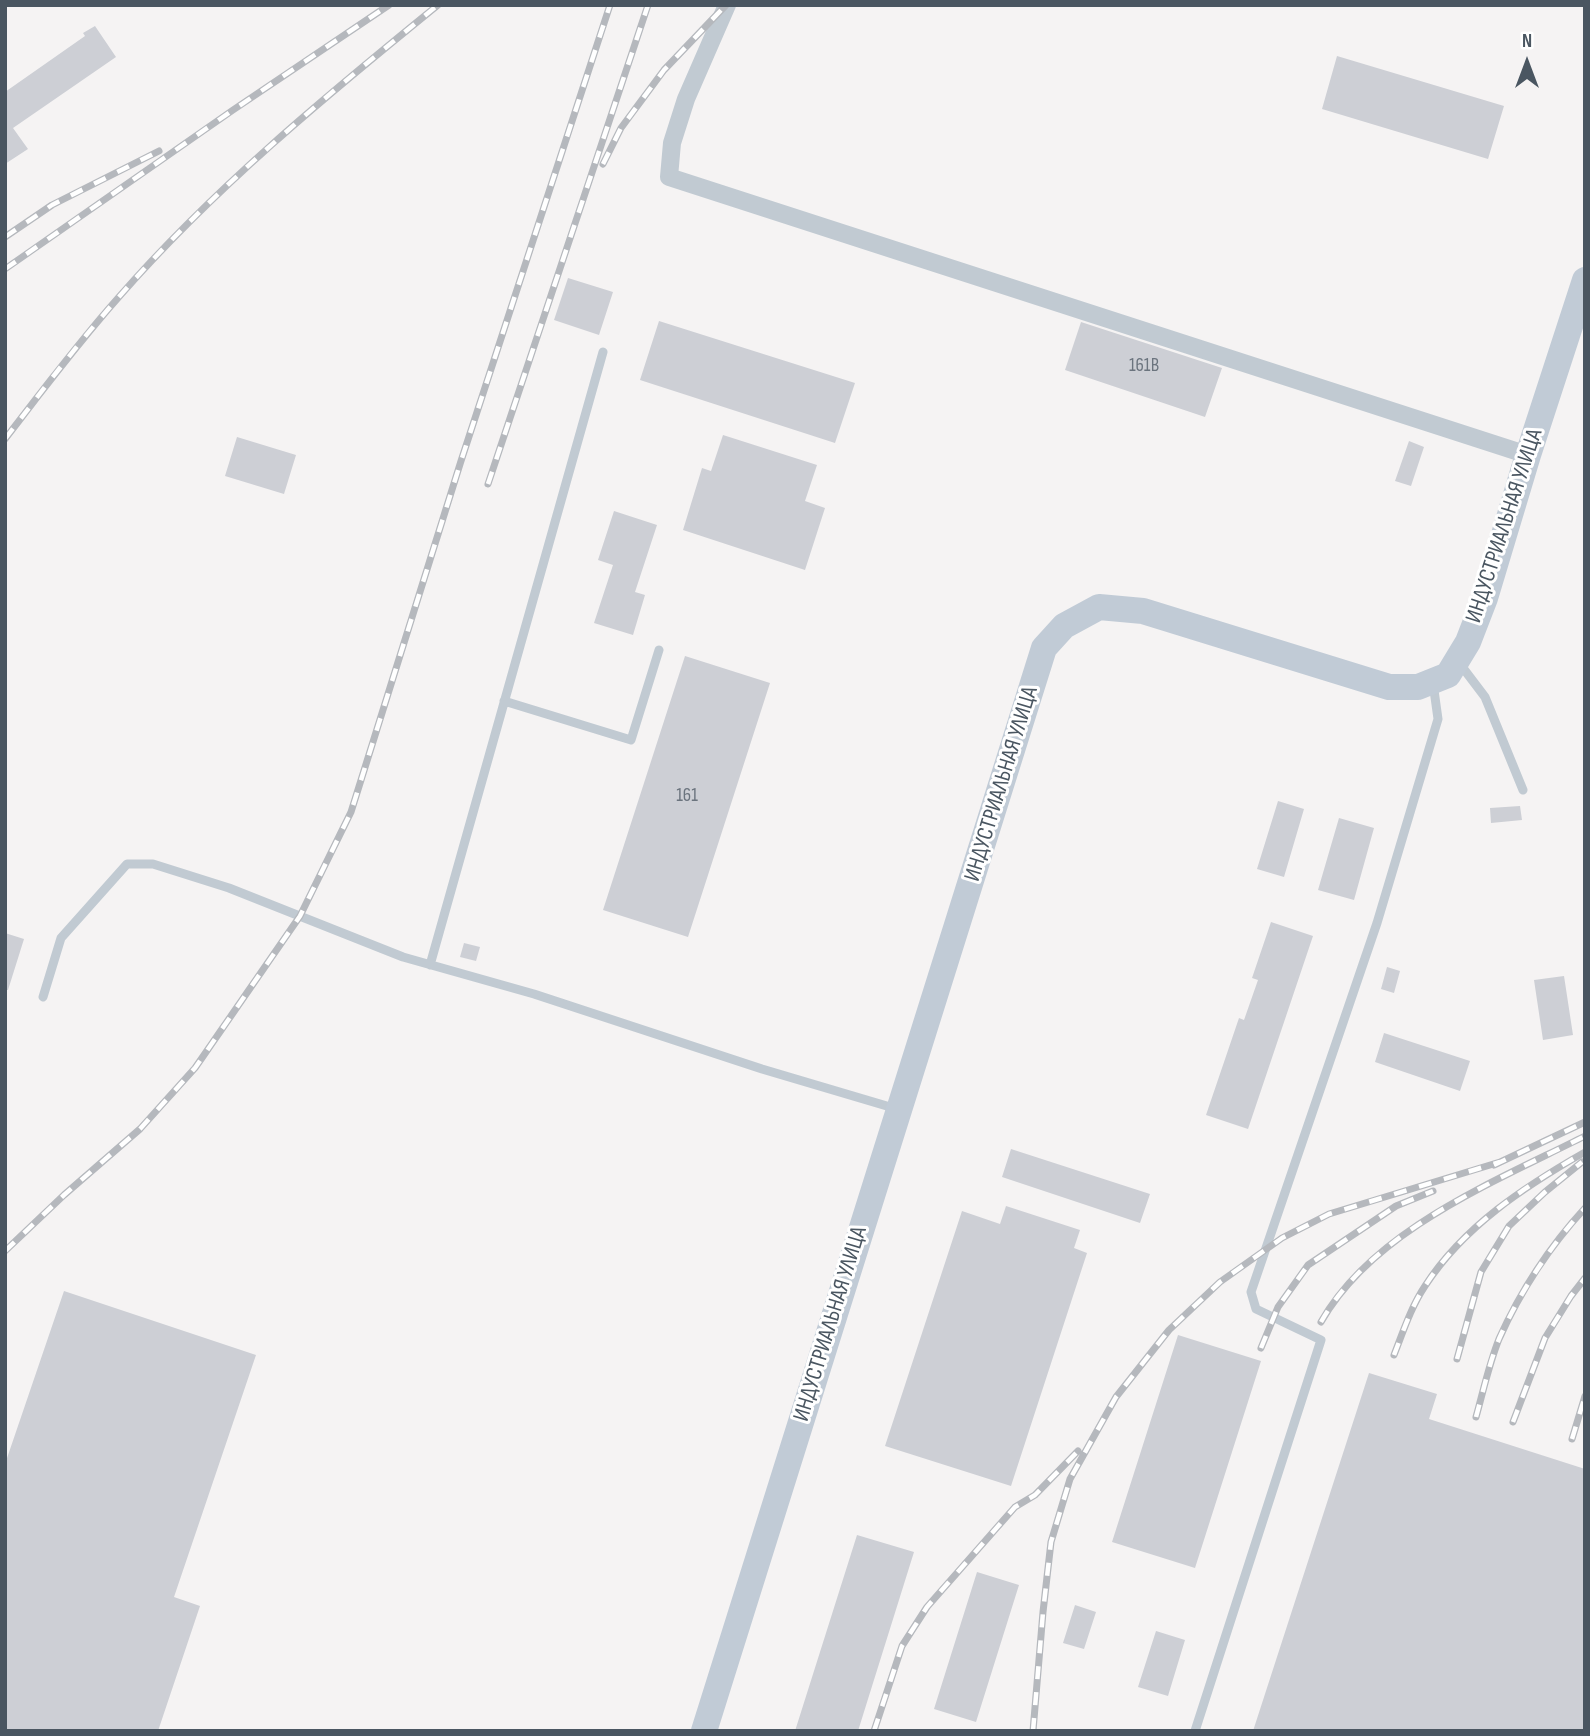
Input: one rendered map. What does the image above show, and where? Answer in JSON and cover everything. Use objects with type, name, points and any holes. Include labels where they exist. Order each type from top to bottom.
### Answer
[{"type":"street","points":[[727,5],[686,99],[672,143],[668,177],[1528,455]]},
{"type":"street","name":"ИНДУСТРИАЛЬНАЯ УЛИЦА","points":[[704,1731],[1044,648],[1064,626],[1099,607],[1143,611],[1390,687],[1418,687],[1448,675],[1468,642],[1485,598],[1585,281]]},
{"type":"lane","points":[[430,965],[603,352]]},
{"type":"lane","points":[[504,701],[631,740],[659,650]]},
{"type":"lane","points":[[1457,660],[1485,697],[1523,790]]},
{"type":"lane","points":[[1195,1731],[1321,1340],[1256,1309],[1251,1292],[1377,923],[1438,719],[1433,681]]},
{"type":"lane","points":[[43,997],[61,938],[127,864],[153,864],[229,888],[403,957],[534,994],[762,1069],[899,1110]]},
{"type":"building","points":[[95,26],[116,57],[13,128],[28,149],[5,164],[5,92],[85,36],[83,33]]},
{"type":"building","points":[[1337,56],[1504,106],[1488,159],[1322,109]]},
{"type":"building","points":[[568,278],[613,292],[599,335],[554,320]]},
{"type":"building","points":[[659,321],[855,383],[835,443],[640,380]]},
{"type":"building","points":[[1081,322],[1222,368],[1205,417],[1065,370]]},
{"type":"building","points":[[723,435],[817,465],[805,501],[825,508],[805,570],[683,530],[702,468],[711,471]]},
{"type":"building","points":[[237,437],[296,455],[284,494],[225,476]]},
{"type":"building","points":[[1409,441],[1424,447],[1411,486],[1395,481]]},
{"type":"building","points":[[614,511],[657,525],[635,592],[645,595],[633,635],[594,623],[613,565],[598,560]]},
{"type":"building","points":[[685,656],[770,683],[688,937],[603,910]]},
{"type":"building","points":[[1278,801],[1304,809],[1284,877],[1257,869]]},
{"type":"building","points":[[1520,806],[1522,820],[1491,823],[1490,808]]},
{"type":"building","points":[[1339,818],[1374,828],[1354,900],[1318,890]]},
{"type":"building","points":[[1271,922],[1313,936],[1248,1129],[1206,1115],[1239,1018],[1244,1020],[1258,980],[1252,978]]},
{"type":"building","points":[[5,933],[24,939],[8,990],[5,990]]},
{"type":"building","points":[[464,943],[480,947],[476,961],[460,957]]},
{"type":"building","points":[[1387,967],[1400,971],[1394,993],[1381,989]]},
{"type":"building","points":[[1564,976],[1573,1035],[1543,1040],[1534,980]]},
{"type":"building","points":[[1384,1033],[1470,1061],[1460,1091],[1375,1062]]},
{"type":"building","points":[[1011,1149],[1150,1194],[1140,1223],[1002,1177]]},
{"type":"building","points":[[1006,1206],[1080,1230],[1074,1248],[1087,1253],[1011,1486],[885,1446],[962,1211],[1000,1224]]},
{"type":"building","points":[[64,1291],[256,1355],[174,1597],[200,1606],[158,1731],[5,1731],[5,1464]]},
{"type":"building","points":[[1178,1335],[1261,1361],[1195,1568],[1112,1542]]},
{"type":"building","points":[[1369,1373],[1437,1394],[1429,1419],[1585,1469],[1585,1731],[1253,1731]]},
{"type":"building","points":[[857,1535],[914,1552],[858,1731],[795,1731]]},
{"type":"building","points":[[977,1572],[1019,1585],[976,1722],[934,1709]]},
{"type":"building","points":[[1075,1605],[1096,1612],[1084,1649],[1063,1643]]},
{"type":"building","points":[[1156,1631],[1185,1640],[1168,1696],[1138,1687]]},
{"type":"railway","points":[[5,269],[389,5]]},
{"type":"railway","points":[[5,439],[103,315],[192,219],[313,109],[438,5]]},
{"type":"railway","points":[[5,1251],[140,1129],[195,1068],[300,916],[351,812],[461,461],[610,5]]},
{"type":"railway","points":[[488,484],[648,5]]},
{"type":"railway","points":[[603,164],[621,128],[664,70],[726,5]]},
{"type":"railway","points":[[5,237],[52,205],[159,151]]},
{"type":"railway","points":[[1494,1165],[1585,1122]]},
{"type":"railway","points":[[1321,1322],[1344,1289],[1371,1261],[1403,1235],[1475,1191],[1585,1136]]},
{"type":"railway","points":[[1394,1355],[1420,1294],[1458,1245],[1477,1226],[1518,1194],[1585,1152]]},
{"type":"railway","points":[[1033,1731],[1051,1542],[1070,1479],[1116,1397],[1169,1330],[1220,1282],[1282,1238],[1329,1214],[1500,1162]]},
{"type":"railway","points":[[1457,1359],[1481,1272],[1509,1226],[1582,1162]]},
{"type":"railway","points":[[1261,1348],[1278,1307],[1308,1265],[1396,1206],[1433,1191]]},
{"type":"railway","points":[[1476,1417],[1492,1358],[1507,1321],[1548,1254],[1585,1208]]},
{"type":"railway","points":[[1513,1422],[1545,1338],[1585,1278]]},
{"type":"railway","points":[[1572,1439],[1585,1396]]},
{"type":"railway","points":[[874,1731],[902,1646],[927,1607],[1015,1507],[1035,1495],[1078,1451]]}]
